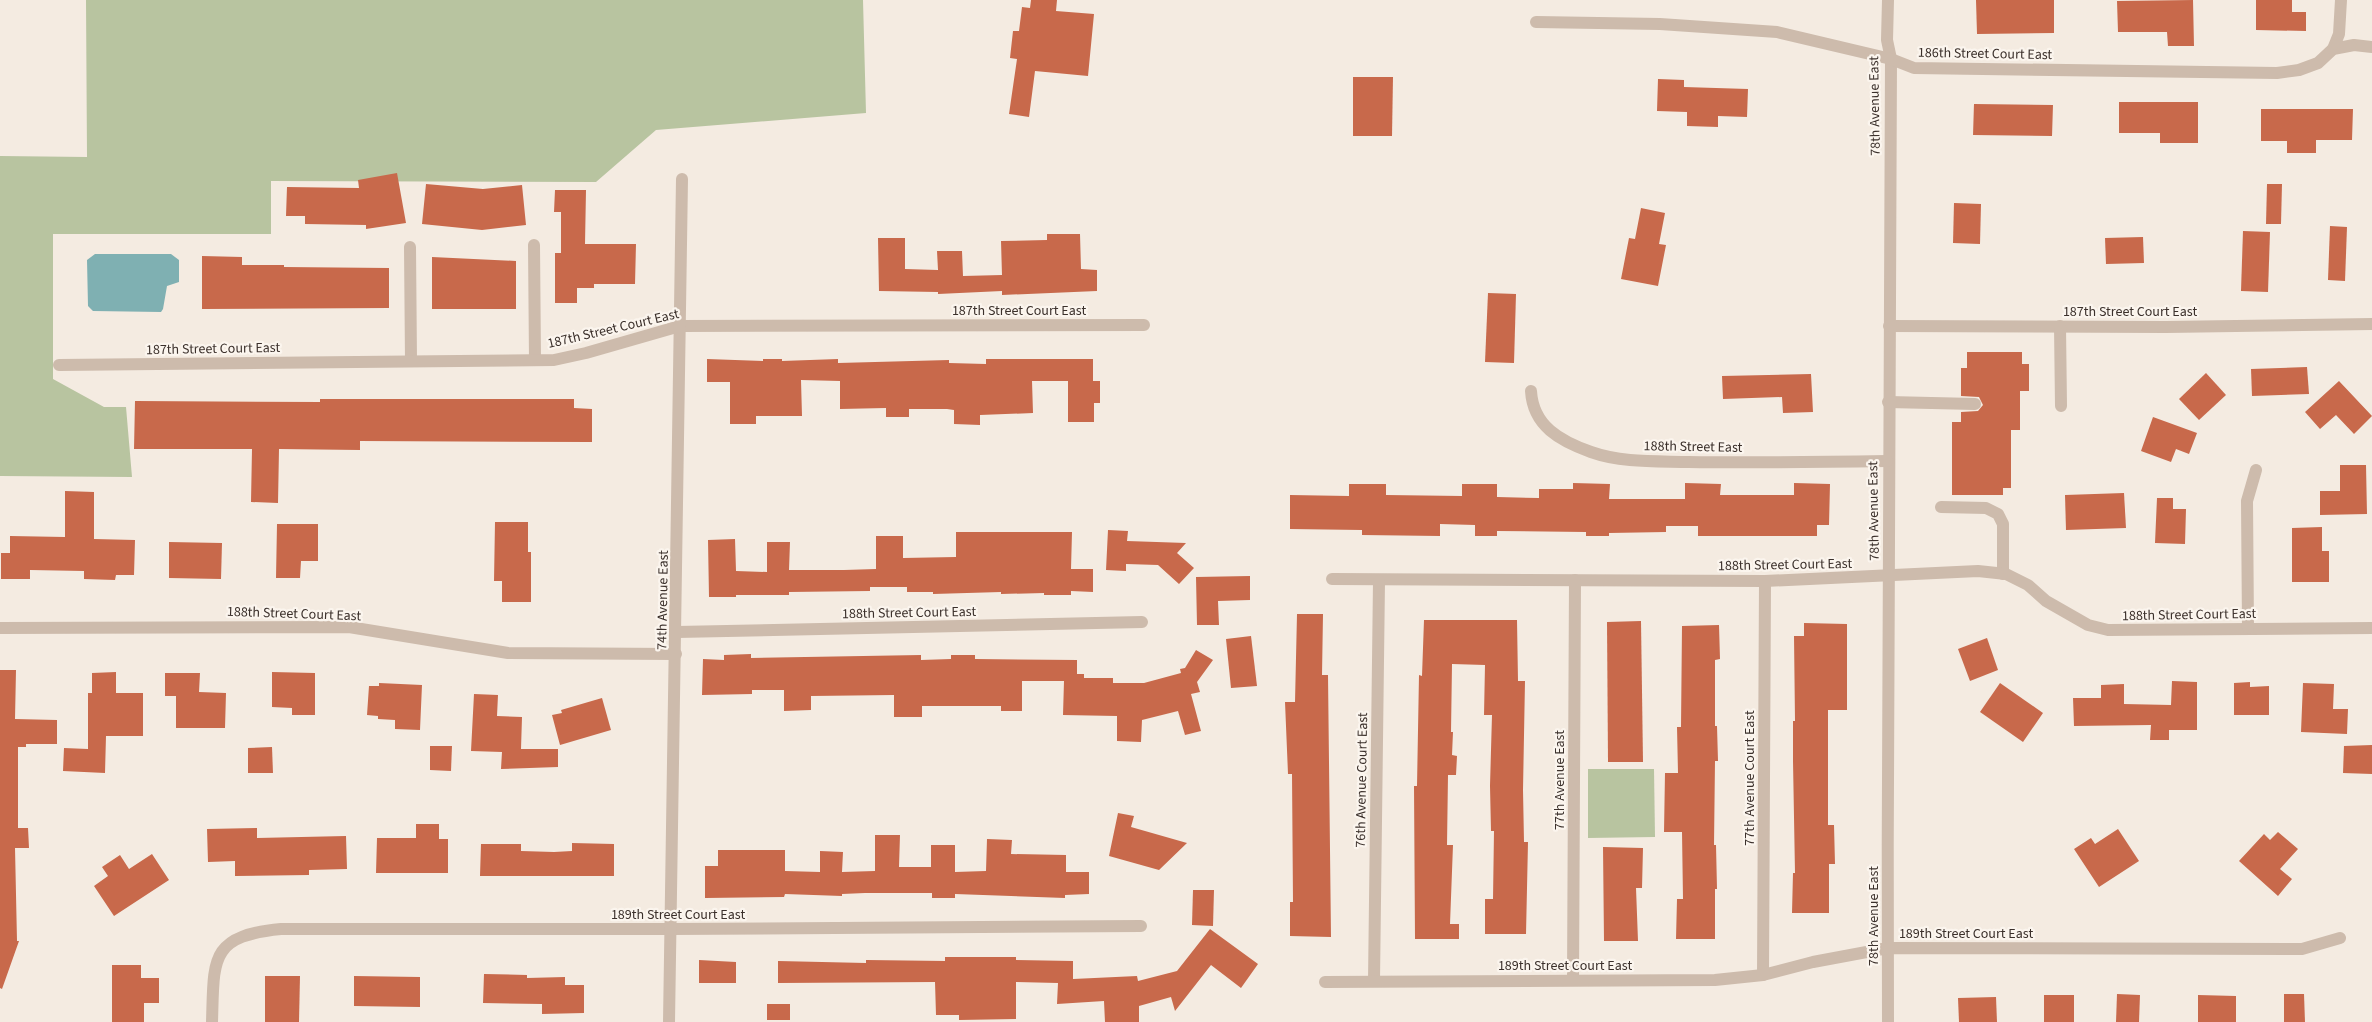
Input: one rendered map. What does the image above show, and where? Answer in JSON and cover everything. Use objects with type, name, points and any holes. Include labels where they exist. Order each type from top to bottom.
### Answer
[{"type":"street","name":"78th Avenue East","points":[[1888,0],[1887,40],[1891,59],[1887,461],[1889,575],[1887,678],[1888,1022]]},
{"type":"street","points":[[2333,49],[2339,34],[2341,0]]},
{"type":"street","name":"186th Street Court East","points":[[1536,22],[1660,24],[1769,32],[1891,59],[1914,68],[2277,73],[2299,70],[2318,63],[2333,49]]},
{"type":"street","points":[[2333,49],[2354,45],[2372,46]]},
{"type":"street","name":"74th Avenue East","points":[[669,1022],[677,632],[682,179]]},
{"type":"street","points":[[534,245],[535,360]]},
{"type":"street","points":[[410,247],[411,361]]},
{"type":"street","name":"187th Street Court East","points":[[1889,326],[2372,324]]},
{"type":"street","name":"187th Street Court East","points":[[59,365],[554,360],[586,353],[680,326],[1144,325]]},
{"type":"street","points":[[2060,326],[2061,406]]},
{"type":"street","name":"188th Street East","points":[[1532,391],[1532,404],[1538,417],[1553,433],[1591,452],[1618,459],[1711,462],[1887,461]]},
{"type":"street","points":[[1888,402],[1975,404]]},
{"type":"street","points":[[2248,628],[2247,501],[2256,470]]},
{"type":"street","points":[[1941,507],[1986,508],[1998,514],[2003,524],[2003,574]]},
{"type":"street","name":"188th Street Court East","points":[[1332,580],[1765,580],[1978,571],[2003,574],[2028,585],[2046,601],[2088,625],[2108,630],[2372,628]]},
{"type":"street","name":"76th Avenue Court East","points":[[1374,981],[1379,580]]},
{"type":"street","name":"77th Avenue East","points":[[1573,980],[1575,580]]},
{"type":"street","name":"77th Avenue Court East","points":[[1763,975],[1765,580]]},
{"type":"street","name":"188th Street Court East","points":[[677,632],[1142,622]]},
{"type":"street","name":"188th Street Court East","points":[[0,628],[350,627],[508,653],[676,654]]},
{"type":"street","name":"189th Street Court East","points":[[212,1022],[213,985],[217,961],[222,951],[234,939],[255,931],[281,929],[1141,926]]},
{"type":"street","name":"189th Street Court East","points":[[1324,982],[1715,980],[1763,975],[1812,962],[1888,948],[2302,949],[2340,938]]},
{"type":"green space","points":[[86,0],[863,0],[866,113],[656,130],[596,182],[271,181],[271,234],[53,234],[53,379],[104,407],[126,407],[132,477],[0,476],[0,156],[87,157]]},
{"type":"green space","points":[[1588,769],[1654,769],[1655,837],[1588,838]]},
{"type":"water","points":[[95,254],[171,254],[179,260],[179,282],[167,286],[161,312],[93,311],[88,306],[87,260]]},
{"type":"building","points":[[1031,0],[1057,0],[1056,11],[1094,14],[1088,76],[1035,71],[1029,117],[1009,114],[1017,59],[1010,58],[1013,31],[1019,31],[1022,7],[1030,8]]},
{"type":"building","points":[[1976,0],[2054,0],[2054,33],[1977,34]]},
{"type":"building","points":[[2193,0],[2194,46],[2168,46],[2167,32],[2118,32],[2117,1]]},
{"type":"building","points":[[2256,0],[2292,0],[2292,12],[2306,12],[2306,31],[2256,30]]},
{"type":"building","points":[[1353,77],[1393,77],[1392,136],[1353,136]]},
{"type":"building","points":[[1658,79],[1684,80],[1684,87],[1748,89],[1747,117],[1718,116],[1718,127],[1687,126],[1687,112],[1657,111]]},
{"type":"building","points":[[2119,102],[2198,102],[2198,143],[2160,143],[2160,133],[2119,133]]},
{"type":"building","points":[[1974,104],[2053,105],[2052,136],[1973,135]]},
{"type":"building","points":[[2261,109],[2353,109],[2352,140],[2316,140],[2316,153],[2287,153],[2287,141],[2261,141]]},
{"type":"building","points":[[397,173],[406,223],[366,229],[366,225],[305,224],[305,216],[286,216],[287,187],[359,188],[358,180]]},
{"type":"building","points":[[426,184],[483,189],[522,185],[526,225],[482,230],[422,224]]},
{"type":"building","points":[[2267,184],[2282,184],[2281,224],[2266,224]]},
{"type":"building","points":[[555,190],[586,190],[585,244],[636,244],[635,284],[594,284],[594,288],[577,288],[577,303],[555,303],[555,253],[561,253],[561,212],[554,212]]},
{"type":"building","points":[[1954,203],[1981,204],[1980,244],[1953,243]]},
{"type":"building","points":[[1641,208],[1665,213],[1659,244],[1666,245],[1658,286],[1621,279],[1629,238],[1635,239]]},
{"type":"building","points":[[2330,226],[2347,227],[2345,281],[2328,280]]},
{"type":"building","points":[[2243,231],[2270,232],[2268,292],[2241,291]]},
{"type":"building","points":[[1047,234],[1080,234],[1081,269],[1097,270],[1097,291],[1002,295],[1002,291],[938,294],[938,292],[879,291],[878,238],[905,238],[905,269],[938,270],[937,251],[962,251],[963,276],[1002,275],[1001,241],[1047,240]]},
{"type":"building","points":[[2143,237],[2144,263],[2106,264],[2105,238]]},
{"type":"building","points":[[202,256],[242,257],[242,265],[389,268],[389,308],[202,309]]},
{"type":"building","points":[[432,257],[516,261],[516,309],[432,309]]},
{"type":"building","points":[[1488,293],[1516,294],[1514,363],[1485,362]]},
{"type":"building","points":[[1967,352],[2022,352],[2022,364],[2029,364],[2029,391],[2020,391],[2020,430],[2011,430],[2011,488],[2003,488],[2003,495],[1952,495],[1952,422],[1961,422],[1961,412],[1978,411],[1983,405],[1979,397],[1961,396],[1961,368],[1967,368]]},
{"type":"building","points":[[707,359],[763,361],[763,359],[782,359],[782,361],[838,359],[838,363],[949,360],[949,363],[986,364],[986,359],[1093,359],[1093,381],[1100,381],[1100,403],[1094,403],[1094,422],[1068,422],[1068,381],[1032,381],[1033,413],[980,415],[980,425],[954,424],[954,410],[947,409],[909,409],[909,417],[886,417],[886,408],[840,409],[840,381],[801,380],[802,416],[756,416],[756,424],[730,424],[730,382],[707,382]]},
{"type":"building","points":[[2307,367],[2309,394],[2252,396],[2251,369]]},
{"type":"building","points":[[2206,373],[2226,395],[2199,420],[2179,399]]},
{"type":"building","points":[[1811,374],[1813,412],[1783,413],[1782,397],[1723,399],[1722,376]]},
{"type":"building","points":[[2339,381],[2372,416],[2354,434],[2336,415],[2320,429],[2305,412]]},
{"type":"building","points":[[320,399],[574,399],[574,408],[592,409],[592,442],[360,441],[360,450],[279,449],[278,503],[251,502],[252,449],[134,449],[135,401],[320,402]]},
{"type":"building","points":[[2153,417],[2197,433],[2189,454],[2176,449],[2171,462],[2141,451]]},
{"type":"building","points":[[2340,465],[2366,465],[2367,514],[2320,515],[2320,491],[2340,491]]},
{"type":"building","points":[[1573,483],[1610,484],[1609,499],[1685,499],[1685,483],[1721,484],[1720,495],[1794,495],[1794,483],[1830,484],[1829,525],[1817,525],[1817,536],[1698,536],[1698,526],[1666,526],[1666,532],[1609,533],[1609,536],[1586,536],[1586,532],[1497,531],[1497,536],[1475,536],[1475,525],[1440,524],[1440,536],[1362,535],[1362,530],[1290,529],[1290,495],[1349,496],[1349,484],[1386,484],[1386,495],[1462,496],[1462,484],[1497,484],[1497,497],[1539,498],[1539,489],[1573,489]]},
{"type":"building","points":[[65,491],[94,492],[94,539],[135,540],[134,575],[116,575],[115,580],[84,579],[84,571],[30,570],[30,579],[1,579],[1,553],[10,553],[10,536],[65,537]]},
{"type":"building","points":[[2124,493],[2126,528],[2066,530],[2065,495]]},
{"type":"building","points":[[2157,498],[2173,498],[2173,509],[2186,509],[2185,544],[2155,543]]},
{"type":"building","points":[[495,522],[528,522],[528,552],[531,552],[531,602],[502,602],[502,581],[494,581]]},
{"type":"building","points":[[277,524],[318,524],[318,561],[301,561],[300,578],[276,578]]},
{"type":"building","points":[[2322,527],[2322,551],[2329,551],[2329,582],[2292,582],[2292,528]]},
{"type":"building","points":[[1108,530],[1128,531],[1127,541],[1186,543],[1177,553],[1194,568],[1179,584],[1158,565],[1126,564],[1126,571],[1106,570]]},
{"type":"building","points":[[956,532],[1072,532],[1071,569],[1093,569],[1093,592],[1071,591],[1071,595],[1044,595],[1044,593],[1001,594],[1001,592],[933,594],[933,592],[907,592],[907,587],[870,587],[870,591],[789,592],[789,595],[709,597],[708,540],[735,539],[736,571],[767,572],[767,542],[790,542],[789,570],[876,569],[876,536],[903,536],[903,558],[956,557]]},
{"type":"building","points":[[169,542],[222,543],[221,579],[169,578]]},
{"type":"building","points":[[1250,576],[1250,600],[1218,601],[1219,625],[1197,625],[1196,577]]},
{"type":"building","points":[[1297,614],[1323,614],[1322,675],[1328,675],[1331,937],[1290,936],[1290,902],[1293,902],[1292,774],[1288,774],[1285,702],[1295,702]]},
{"type":"building","points":[[1424,620],[1517,620],[1518,681],[1525,681],[1523,790],[1524,842],[1528,842],[1526,934],[1485,934],[1485,899],[1493,899],[1494,831],[1491,831],[1490,786],[1492,715],[1484,715],[1485,665],[1452,664],[1452,755],[1457,756],[1456,775],[1448,775],[1447,845],[1453,845],[1450,924],[1459,924],[1459,939],[1415,939],[1414,786],[1417,786],[1419,675],[1422,676]]},
{"type":"building","points":[[1641,621],[1643,762],[1608,762],[1607,622]]},
{"type":"building","points":[[1804,623],[1847,624],[1847,710],[1828,710],[1828,825],[1834,825],[1835,864],[1829,864],[1829,913],[1792,913],[1793,873],[1795,873],[1793,761],[1793,721],[1795,721],[1794,636],[1804,636]]},
{"type":"building","points":[[1719,625],[1720,659],[1715,660],[1715,726],[1717,726],[1718,761],[1715,761],[1714,845],[1716,845],[1717,889],[1715,889],[1715,939],[1676,939],[1677,899],[1683,899],[1682,832],[1664,832],[1665,773],[1678,773],[1677,727],[1681,727],[1682,626]]},
{"type":"building","points":[[1251,636],[1257,686],[1231,688],[1226,639]]},
{"type":"building","points":[[1987,638],[1998,670],[1970,681],[1958,649]]},
{"type":"building","points":[[1196,650],[1213,660],[1197,682],[1200,692],[1191,694],[1201,731],[1185,735],[1178,711],[1142,720],[1141,742],[1117,741],[1117,716],[1063,715],[1064,681],[1022,681],[1022,711],[1001,711],[1001,706],[922,706],[922,717],[894,717],[894,695],[811,696],[811,710],[784,711],[784,690],[752,690],[752,694],[702,695],[703,659],[724,660],[724,655],[751,654],[751,658],[921,655],[921,660],[951,659],[951,655],[975,655],[975,659],[1077,660],[1077,674],[1084,674],[1084,678],[1113,678],[1113,683],[1144,683],[1181,673],[1180,669],[1185,668]]},
{"type":"building","points":[[0,670],[16,670],[15,719],[57,720],[57,744],[26,744],[26,747],[18,747],[18,828],[28,828],[29,848],[15,848],[17,941],[19,941],[2,989],[0,988]]},
{"type":"building","points":[[116,672],[116,693],[143,693],[143,736],[106,736],[105,773],[63,771],[64,748],[88,749],[88,693],[92,693],[92,673]]},
{"type":"building","points":[[272,672],[315,673],[315,715],[292,715],[292,708],[272,707]]},
{"type":"building","points":[[165,673],[200,673],[199,692],[226,693],[225,728],[176,728],[176,696],[165,696]]},
{"type":"building","points":[[2172,681],[2197,682],[2197,730],[2169,730],[2169,740],[2150,740],[2151,725],[2074,726],[2073,698],[2101,698],[2101,685],[2124,684],[2124,704],[2171,705]]},
{"type":"building","points":[[2250,682],[2250,687],[2269,686],[2269,715],[2234,715],[2234,683]]},
{"type":"building","points":[[379,683],[422,685],[420,730],[395,729],[395,720],[378,719],[378,716],[367,715],[369,686],[379,686]]},
{"type":"building","points":[[2000,683],[2043,713],[2023,742],[1980,712]]},
{"type":"building","points":[[2303,683],[2334,684],[2333,709],[2348,709],[2347,734],[2301,732]]},
{"type":"building","points":[[474,694],[498,695],[497,716],[522,717],[521,749],[558,749],[558,767],[501,769],[502,752],[471,751]]},
{"type":"building","points":[[602,698],[611,730],[560,745],[552,715],[562,713],[561,710]]},
{"type":"building","points":[[2372,745],[2372,774],[2343,773],[2344,746]]},
{"type":"building","points":[[430,746],[452,746],[451,771],[430,770]]},
{"type":"building","points":[[272,747],[273,773],[248,773],[248,748]]},
{"type":"building","points":[[1118,813],[1134,816],[1131,827],[1187,843],[1159,870],[1109,856]]},
{"type":"building","points":[[416,824],[439,824],[439,839],[448,839],[448,873],[376,873],[377,838],[416,838]]},
{"type":"building","points":[[257,828],[257,838],[346,836],[347,869],[309,870],[309,875],[235,876],[235,861],[208,862],[207,829]]},
{"type":"building","points":[[2118,829],[2139,861],[2099,887],[2074,849],[2091,838],[2095,844]]},
{"type":"building","points":[[2278,832],[2298,849],[2280,869],[2292,879],[2278,896],[2239,861],[2264,834],[2270,840]]},
{"type":"building","points":[[875,835],[900,835],[899,867],[931,867],[931,845],[955,845],[955,872],[986,871],[987,839],[1012,840],[1011,854],[1066,855],[1066,872],[1089,872],[1089,894],[1065,895],[1065,898],[955,894],[955,898],[932,898],[932,893],[865,893],[842,894],[842,896],[785,894],[784,897],[705,898],[705,866],[718,866],[718,850],[785,850],[785,871],[820,872],[820,851],[843,852],[842,872],[875,871]]},
{"type":"building","points":[[572,843],[614,844],[614,876],[480,876],[481,844],[521,844],[521,851],[554,852],[572,851]]},
{"type":"building","points":[[1603,847],[1643,848],[1642,888],[1636,888],[1638,941],[1604,941]]},
{"type":"building","points":[[152,854],[169,880],[114,916],[94,886],[108,876],[102,867],[120,855],[129,869]]},
{"type":"building","points":[[1193,890],[1214,890],[1213,926],[1192,925]]},
{"type":"building","points":[[1210,929],[1258,964],[1241,988],[1211,965],[1175,1011],[1171,997],[1139,1006],[1139,1022],[1105,1022],[1104,1001],[1057,1004],[1058,983],[1016,982],[1016,1019],[959,1020],[959,1015],[936,1015],[935,982],[778,983],[778,961],[866,963],[866,960],[945,961],[945,957],[1016,957],[1016,960],[1073,961],[1073,979],[1137,976],[1138,981],[1177,971]]},
{"type":"building","points":[[699,960],[736,962],[736,983],[699,983]]},
{"type":"building","points":[[112,965],[141,965],[141,978],[159,978],[159,1003],[144,1003],[144,1022],[112,1022]]},
{"type":"building","points":[[484,974],[527,975],[527,978],[565,977],[565,985],[584,985],[584,1013],[542,1014],[542,1004],[483,1003]]},
{"type":"building","points":[[265,976],[300,976],[299,1022],[265,1022]]},
{"type":"building","points":[[354,976],[420,977],[420,1007],[354,1006]]},
{"type":"building","points":[[2117,994],[2140,995],[2139,1022],[2116,1022]]},
{"type":"building","points":[[2284,994],[2304,994],[2305,1022],[2284,1022]]},
{"type":"building","points":[[2044,995],[2074,995],[2074,1022],[2044,1022]]},
{"type":"building","points":[[2198,995],[2236,996],[2236,1022],[2198,1022]]},
{"type":"building","points":[[1996,997],[1997,1022],[1959,1022],[1958,998]]},
{"type":"building","points":[[767,1004],[790,1004],[790,1020],[767,1020]]}]
